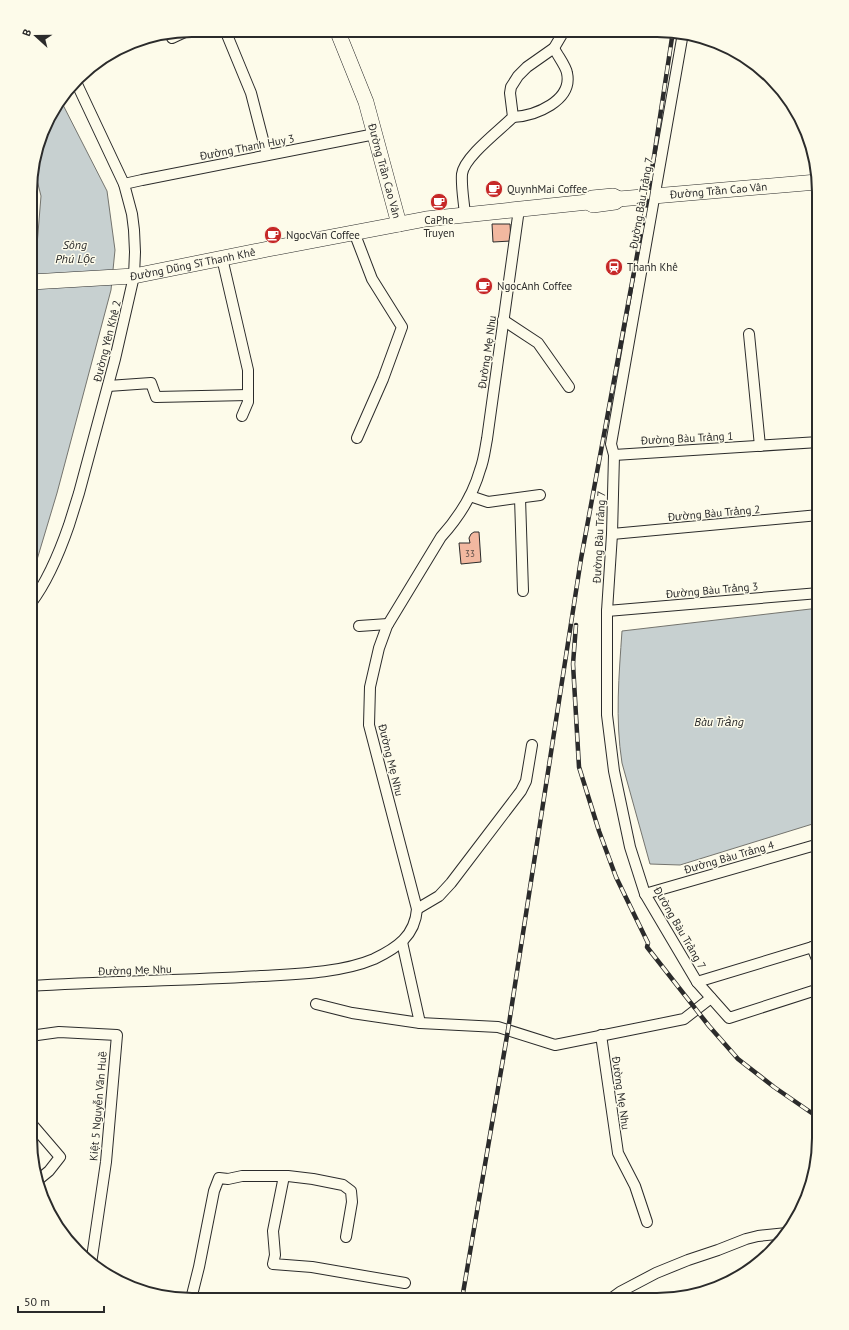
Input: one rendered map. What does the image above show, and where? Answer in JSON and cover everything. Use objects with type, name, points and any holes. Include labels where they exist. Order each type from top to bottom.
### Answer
[{"type":"main road","name":"Đường Trần Cao Vân","points":[[340,37],[366,102],[399,224],[465,215],[588,202],[593,205],[615,202],[619,199],[654,195],[812,182]]},
{"type":"main road","name":"Đường Dũng Sĩ Thanh Khê","points":[[37,282],[134,276],[399,224]]},
{"type":"street","points":[[228,37],[251,93],[267,155]]},
{"type":"street","points":[[513,116],[510,93],[511,87],[518,76],[527,67],[554,48],[560,37]]},
{"type":"street","name":"Đường Bàu Trảng 7","points":[[682,39],[611,444],[614,455],[612,534],[606,611],[607,715],[614,771],[630,847],[645,894],[697,982],[711,998],[729,1018],[812,991]]},
{"type":"street","points":[[465,215],[462,173],[465,164],[513,116],[532,114],[556,101],[565,91],[567,72],[554,48]]},
{"type":"street","name":"Đường Yên Khê 2","points":[[37,593],[50,571],[63,542],[79,493],[108,386],[134,276],[134,230],[129,198],[124,184],[78,86]]},
{"type":"street","name":"Đường Thanh Huy 3","points":[[124,184],[375,134]]},
{"type":"street","name":"Đường Mẹ Nhu","points":[[37,986],[243,978],[310,973],[365,962],[386,953],[402,942],[408,935],[414,925],[417,909],[369,725],[370,688],[379,648],[388,624],[441,537],[470,496],[481,469],[487,439],[519,209]]},
{"type":"street","points":[[354,232],[372,279],[402,327],[383,379],[357,438]]},
{"type":"street","points":[[222,258],[248,370],[248,402],[242,416]]},
{"type":"street","points":[[503,320],[538,343],[569,387]]},
{"type":"street","points":[[748,334],[760,446]]},
{"type":"street","points":[[108,386],[151,383],[156,397],[248,396]]},
{"type":"street","name":"Đường Bàu Trảng 1","points":[[614,455],[812,442]]},
{"type":"street","points":[[470,496],[488,502],[540,495]]},
{"type":"street","points":[[520,498],[523,591]]},
{"type":"street","name":"Đường Bàu Trảng 2","points":[[612,534],[812,516]]},
{"type":"street","name":"Đường Bàu Trảng 3","points":[[606,611],[812,593]]},
{"type":"street","points":[[359,626],[388,624]]},
{"type":"street","points":[[417,909],[439,896],[451,883],[521,792],[526,781],[532,745]]},
{"type":"street","name":"Đường Bàu Trảng 4","points":[[645,894],[812,846]]},
{"type":"street","points":[[402,942],[420,1023]]},
{"type":"street","points":[[697,982],[812,947]]},
{"type":"street","points":[[316,1004],[352,1013],[420,1023],[498,1027],[555,1044],[684,1019],[711,998]]},
{"type":"street","name":"Kiệt 5 Nguyễn Văn Huề","points":[[37,1035],[59,1032],[116,1034],[106,1162],[92,1257]]},
{"type":"street","name":"Đường Mẹ Nhu","points":[[601,1035],[618,1153],[635,1186],[647,1222]]},
{"type":"street","points":[[37,1130],[60,1158],[42,1176]]},
{"type":"street","points":[[193,1293],[200,1267],[214,1190],[219,1178],[228,1179],[242,1176],[284,1176],[314,1179],[343,1185],[351,1191],[352,1202],[346,1237]]},
{"type":"street","points":[[284,1176],[281,1197],[273,1230],[275,1255],[274,1264],[312,1267],[405,1283]]},
{"type":"street","points":[[619,1293],[656,1273],[688,1260],[746,1239],[779,1234]]},
{"type":"water","name":"Sông Phú Lộc","points":[[63,106],[107,191],[115,250],[111,290],[57,493],[37,560],[37,245],[41,196],[37,181],[42,152],[53,123]]},
{"type":"water","name":"Bàu Trảng","points":[[812,609],[812,824],[680,865],[650,864],[622,763],[618,697],[622,631]]},
{"type":"building","points":[[492,224],[510,224],[511,241],[493,242]]},
{"type":"building","points":[[474,532],[479,532],[481,562],[461,564],[459,543],[470,543],[469,538]]},
{"type":"railway","points":[[463,1293],[508,1030],[581,559],[648,196],[672,38]]},
{"type":"railway","points":[[576,625],[573,664],[579,767],[599,831],[616,877],[648,943],[647,947],[709,1026],[738,1059],[774,1087],[812,1113]]},
{"type":"place","name":"QuynhMai Coffee","points":[[494,189]]},
{"type":"place","name":"CaPhe Truyen","points":[[439,202]]},
{"type":"place","name":"NgocVan Coffee","points":[[273,235]]},
{"type":"place","name":"Thanh Khê","points":[[614,267]]},
{"type":"place","name":"NgocAnh Coffee","points":[[484,286]]}]
